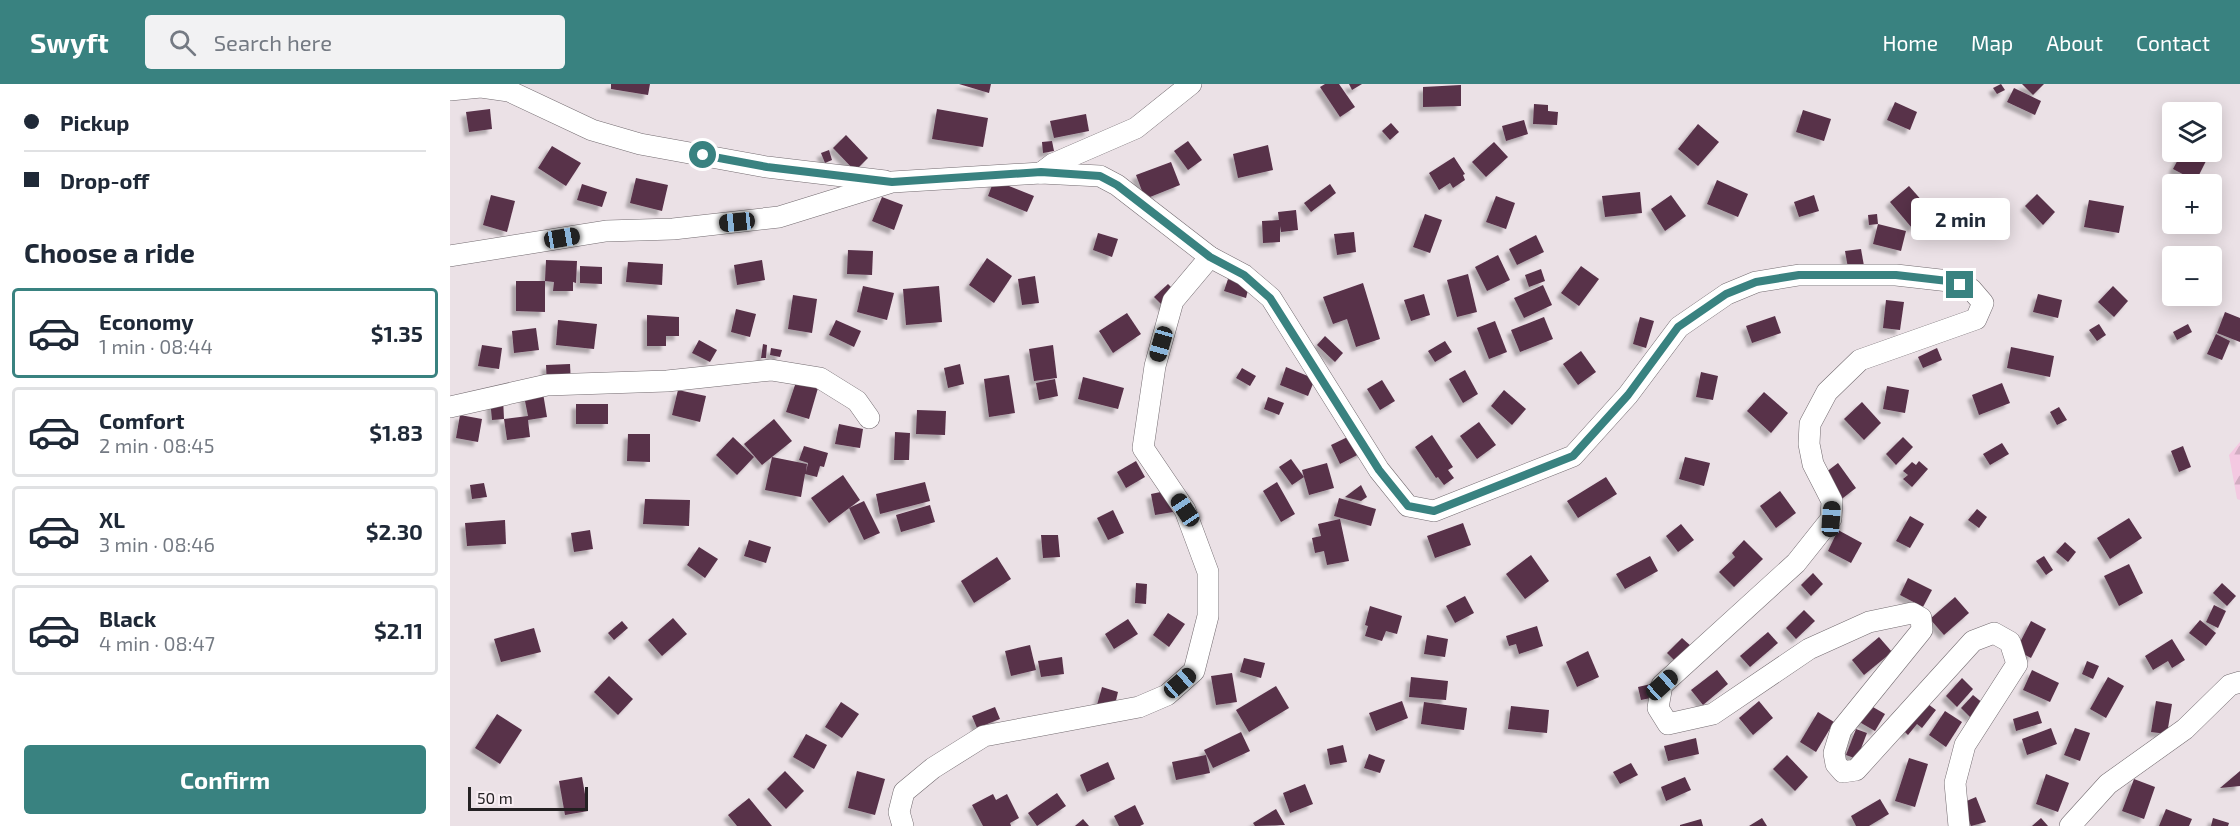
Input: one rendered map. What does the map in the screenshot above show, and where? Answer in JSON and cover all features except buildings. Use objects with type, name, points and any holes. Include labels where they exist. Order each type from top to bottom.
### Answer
[{"type":"street","points":[[1041,172],[1053,164],[1136,128],[1191,84]]},
{"type":"street","points":[[450,90],[481,87],[509,91],[592,130],[640,144],[767,167],[892,182],[1041,172],[1100,176],[1117,185],[1210,257],[1244,275],[1270,298],[1379,470],[1408,506],[1434,511],[1573,456],[1628,395],[1678,327],[1726,294],[1756,282],[1799,275],[1896,275],[1948,281],[1971,289],[1983,303],[1976,319],[1860,360],[1827,392],[1810,424],[1809,444],[1813,464],[1832,501],[1831,519],[1796,563],[1662,685],[1658,708],[1668,724],[1713,714],[1809,649],[1869,622],[1912,613],[1921,618],[1922,630],[1841,730],[1834,753],[1836,764],[1843,772],[1856,770],[1973,641],[1994,633],[2010,642],[2017,664],[1965,745],[1954,783],[1959,826]]},
{"type":"street","points":[[450,256],[606,231],[673,229],[779,217],[892,182]]},
{"type":"street","points":[[903,826],[898,812],[904,792],[933,768],[984,736],[1139,707],[1167,695],[1194,671],[1208,616],[1208,572],[1185,510],[1143,448],[1155,366],[1173,301],[1210,257]]},
{"type":"street","points":[[450,407],[547,385],[667,381],[771,370],[819,378],[857,401],[869,418]]},
{"type":"street","points":[[2070,826],[2108,784],[2185,729],[2230,685],[2240,682]]},
{"type":"green space","points":[[2240,442],[2240,500],[2237,499],[2229,455]]},
{"type":"route","points":[[703,155],[767,167],[892,182],[1041,172],[1100,176],[1117,185],[1210,257],[1244,275],[1270,298],[1379,470],[1408,506],[1434,511],[1573,456],[1628,395],[1678,327],[1726,294],[1756,282],[1799,275],[1896,275],[1948,281],[1960,285]]}]
